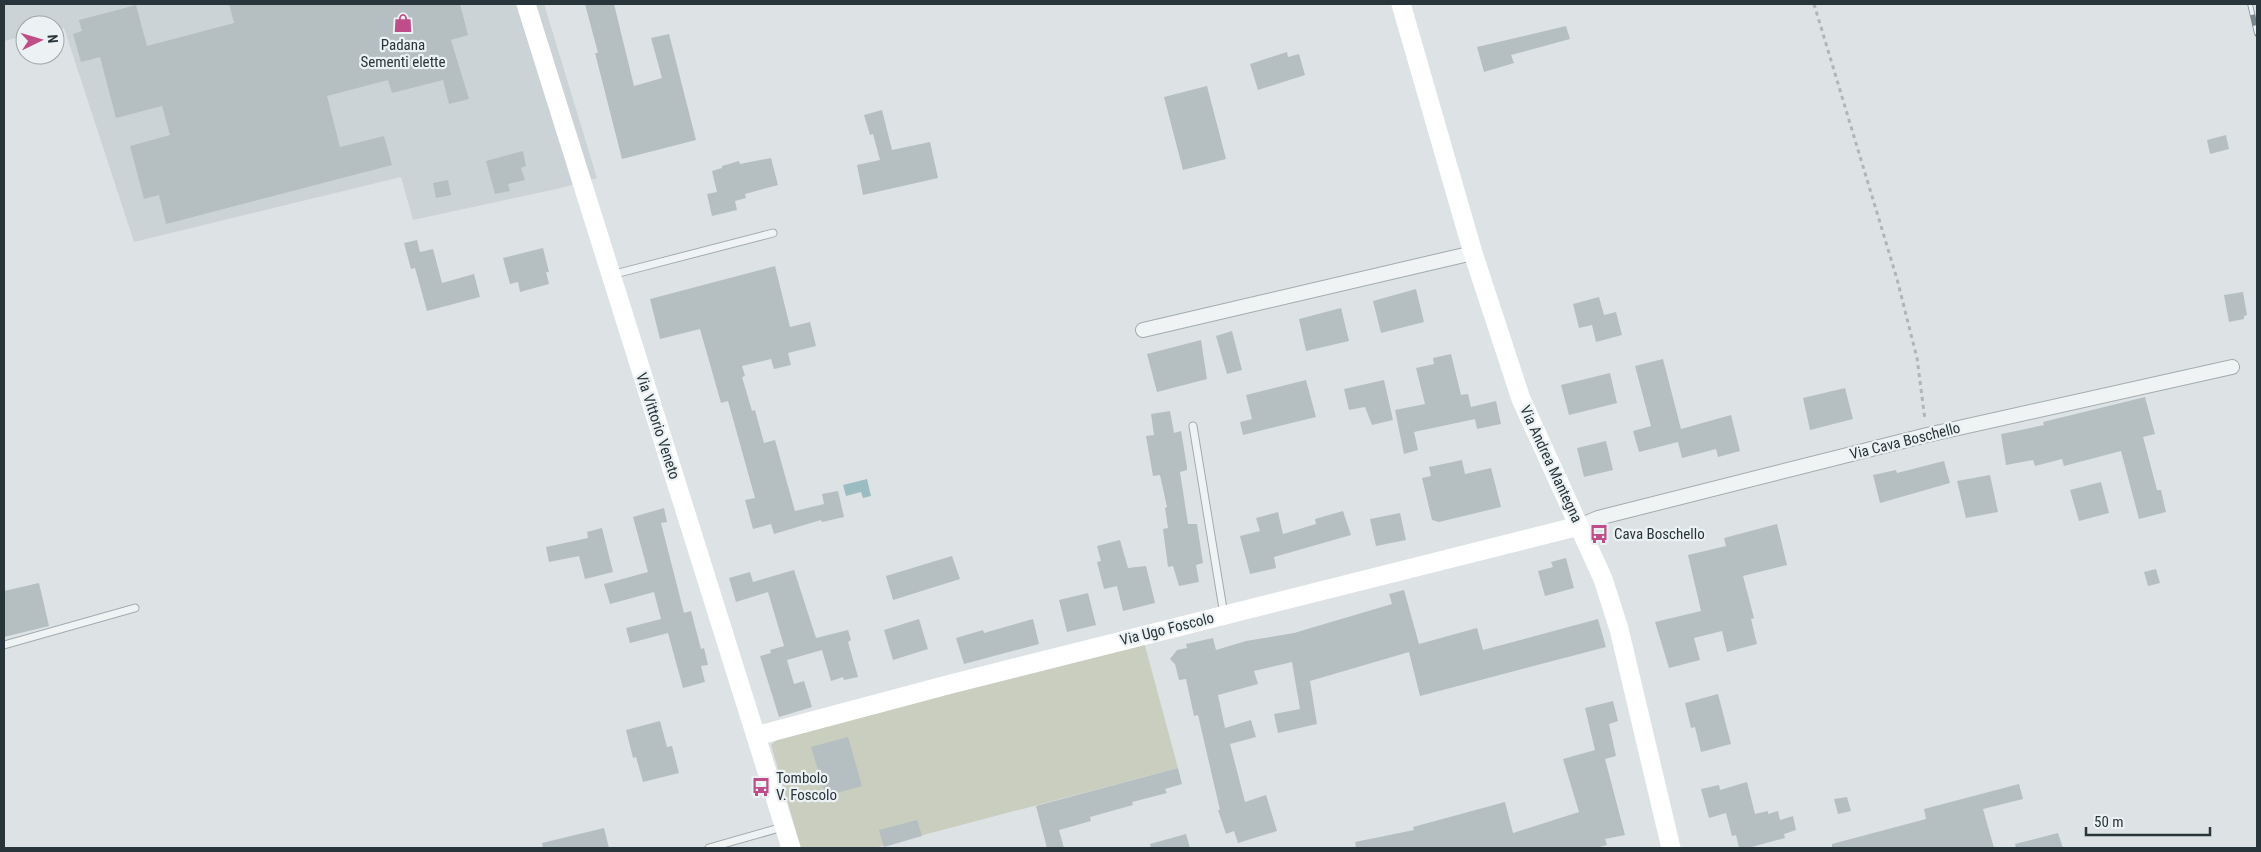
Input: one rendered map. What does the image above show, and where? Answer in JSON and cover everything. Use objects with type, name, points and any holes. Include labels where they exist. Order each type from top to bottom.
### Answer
[{"type":"main road","name":"Via Vittorio Veneto","points":[[526,4],[791,848]]},
{"type":"main road","name":"Via Andrea Mantegna","points":[[1401,4],[1473,253],[1521,399],[1603,580],[1619,629],[1671,848]]},
{"type":"main road","name":"Via Ugo Foscolo","points":[[756,736],[1224,615],[1579,526]]},
{"type":"street","points":[[1143,330],[1473,253]]},
{"type":"street","name":"Via Cava Boschello","points":[[1579,526],[1598,518],[1927,435],[2232,367]]},
{"type":"lane","points":[[611,275],[773,233]]},
{"type":"lane","points":[[1193,426],[1224,615]]},
{"type":"lane","points":[[4,644],[135,608]]},
{"type":"lane","points":[[709,848],[784,826]]},
{"type":"path","points":[[1814,4],[1897,279],[1917,358],[1927,435]]},
{"type":"shaded area","points":[[4,4],[544,4],[597,178],[565,187],[413,220],[401,177],[134,242],[65,31],[65,15],[15,15],[15,38],[4,41]]},
{"type":"green space","points":[[1144,642],[1178,768],[874,848],[801,848],[771,745],[779,738]]},
{"type":"water","points":[[867,479],[871,496],[863,498],[861,492],[846,496],[843,485]]},
{"type":"building","points":[[229,4],[460,4],[468,35],[451,40],[469,99],[449,104],[443,80],[392,93],[388,80],[327,96],[340,147],[384,136],[392,165],[166,224],[159,195],[144,199],[130,146],[170,135],[162,106],[116,118],[100,57],[81,62],[73,34],[82,31],[79,20],[136,5],[147,46],[234,23]]},
{"type":"building","points":[[585,4],[614,4],[634,86],[662,78],[651,38],[669,34],[696,140],[622,159],[595,53],[598,53]]},
{"type":"building","points":[[1566,26],[1570,39],[1511,55],[1514,63],[1484,72],[1477,47]]},
{"type":"building","points":[[1287,52],[1288,57],[1299,54],[1305,75],[1258,90],[1250,64]]},
{"type":"building","points":[[1207,86],[1226,159],[1183,170],[1164,97]]},
{"type":"building","points":[[882,110],[892,150],[930,142],[938,178],[863,195],[857,165],[880,160],[873,134],[870,135],[864,115]]},
{"type":"building","points":[[2226,135],[2229,149],[2210,154],[2207,140]]},
{"type":"building","points":[[523,151],[526,166],[521,168],[525,180],[508,184],[510,191],[495,194],[486,161]]},
{"type":"building","points":[[771,158],[778,185],[745,194],[746,198],[735,201],[737,210],[712,216],[707,194],[717,192],[712,171],[739,161],[740,164]]},
{"type":"building","points":[[448,180],[451,195],[436,198],[433,183]]},
{"type":"building","points":[[417,240],[420,252],[433,249],[442,283],[474,274],[480,297],[427,311],[415,268],[411,269],[404,243]]},
{"type":"building","points":[[543,248],[549,272],[546,272],[549,284],[520,292],[518,282],[510,284],[503,258]]},
{"type":"building","points":[[775,266],[790,327],[810,322],[816,346],[788,353],[791,365],[774,369],[771,359],[742,366],[745,376],[742,377],[752,411],[755,410],[764,443],[775,440],[795,511],[824,504],[822,494],[838,491],[844,517],[822,522],[821,520],[774,534],[771,524],[753,529],[745,500],[755,498],[728,401],[721,403],[700,329],[660,339],[650,299]]},
{"type":"building","points":[[1416,289],[1424,322],[1381,333],[1373,301]]},
{"type":"building","points":[[2243,292],[2247,315],[2244,316],[2244,319],[2229,322],[2224,295]]},
{"type":"building","points":[[1599,297],[1604,315],[1616,312],[1622,335],[1596,342],[1592,325],[1579,328],[1573,304]]},
{"type":"building","points":[[1341,308],[1349,341],[1306,351],[1299,319]]},
{"type":"building","points":[[1232,331],[1242,370],[1227,374],[1216,336]]},
{"type":"building","points":[[1201,340],[1207,379],[1157,392],[1147,354]]},
{"type":"building","points":[[1451,354],[1461,395],[1468,394],[1471,407],[1496,401],[1501,424],[1477,429],[1475,419],[1414,432],[1418,450],[1404,454],[1395,410],[1425,404],[1416,368],[1434,364],[1433,358]]},
{"type":"building","points":[[1663,359],[1681,429],[1731,415],[1740,451],[1718,457],[1716,449],[1682,458],[1678,442],[1639,452],[1633,431],[1651,426],[1635,366]]},
{"type":"building","points":[[1610,373],[1617,403],[1569,415],[1561,385]]},
{"type":"building","points":[[1306,380],[1316,417],[1243,435],[1240,422],[1252,419],[1246,395]]},
{"type":"building","points":[[1384,380],[1393,420],[1372,425],[1365,407],[1349,410],[1344,389]]},
{"type":"building","points":[[1845,388],[1853,419],[1810,430],[1803,398]]},
{"type":"building","points":[[2145,397],[2155,434],[2143,437],[2157,490],[2161,490],[2166,512],[2139,519],[2121,451],[2064,466],[2062,459],[2035,466],[2033,460],[2006,465],[2001,434],[2044,425],[2043,422]]},
{"type":"building","points":[[1170,411],[1174,433],[1181,431],[1187,470],[1180,472],[1188,524],[1197,524],[1203,563],[1196,565],[1199,582],[1179,586],[1173,566],[1168,567],[1163,529],[1168,528],[1165,508],[1167,507],[1160,475],[1153,476],[1146,436],[1154,435],[1151,414]]},
{"type":"building","points":[[1606,441],[1613,470],[1584,477],[1577,448]]},
{"type":"building","points":[[1462,460],[1465,474],[1491,468],[1501,507],[1439,522],[1432,520],[1422,478],[1431,476],[1429,467]]},
{"type":"building","points":[[1944,461],[1950,483],[1880,503],[1873,475],[1896,470],[1897,473]]},
{"type":"building","points":[[1990,475],[1998,512],[1966,518],[1957,481]]},
{"type":"building","points":[[2101,482],[2109,513],[2079,521],[2070,490]]},
{"type":"building","points":[[664,508],[667,522],[661,523],[684,613],[691,611],[701,649],[704,648],[708,665],[701,666],[705,682],[683,688],[668,633],[630,643],[626,628],[661,619],[654,592],[610,604],[604,584],[648,572],[633,517]]},
{"type":"building","points":[[1343,511],[1351,535],[1274,557],[1276,568],[1250,574],[1240,536],[1260,531],[1256,518],[1278,512],[1283,534],[1316,524],[1315,519]]},
{"type":"building","points":[[1400,513],[1406,540],[1376,546],[1370,519]]},
{"type":"building","points":[[1777,524],[1787,565],[1743,576],[1754,618],[1751,619],[1757,644],[1727,652],[1722,631],[1694,638],[1700,660],[1669,668],[1655,622],[1701,611],[1688,555],[1726,546],[1724,538]]},
{"type":"building","points":[[602,528],[613,572],[585,579],[579,556],[549,562],[546,547],[588,538],[587,532]]},
{"type":"building","points":[[1120,540],[1128,568],[1146,566],[1155,603],[1123,611],[1117,586],[1104,589],[1097,562],[1101,561],[1097,546]]},
{"type":"building","points":[[952,556],[960,579],[893,600],[886,576]]},
{"type":"building","points":[[1566,558],[1574,588],[1545,596],[1538,571],[1553,567],[1551,562]]},
{"type":"building","points":[[2156,569],[2160,583],[2148,586],[2144,572]]},
{"type":"building","points":[[794,570],[816,638],[848,630],[851,640],[848,642],[858,677],[844,680],[843,677],[831,681],[822,650],[787,660],[794,684],[804,681],[812,707],[779,717],[760,656],[771,653],[770,650],[784,646],[768,592],[736,602],[729,578],[750,572],[753,582]]},
{"type":"building","points":[[39,583],[49,626],[4,637],[4,591]]},
{"type":"building","points":[[1404,590],[1419,644],[1477,628],[1483,650],[1598,619],[1606,647],[1420,696],[1409,652],[1310,681],[1317,724],[1278,733],[1274,714],[1300,709],[1292,662],[1254,671],[1258,684],[1218,695],[1225,728],[1251,720],[1256,737],[1230,744],[1245,802],[1266,795],[1277,831],[1238,843],[1234,831],[1226,834],[1218,810],[1220,810],[1198,715],[1194,716],[1186,679],[1179,680],[1175,664],[1170,659],[1177,650],[1187,648],[1186,644],[1213,638],[1216,650],[1246,641],[1294,633],[1392,604],[1389,594]]},
{"type":"building","points":[[1088,593],[1096,625],[1067,632],[1059,600]]},
{"type":"building","points":[[919,619],[928,649],[893,660],[884,630]]},
{"type":"building","points":[[1033,619],[1039,644],[964,664],[956,638],[983,630],[984,633]]},
{"type":"building","points":[[1718,694],[1731,744],[1701,752],[1695,727],[1691,728],[1685,703]]},
{"type":"building","points":[[1613,701],[1618,721],[1609,724],[1616,756],[1605,759],[1625,835],[1605,839],[1607,845],[1596,848],[1356,848],[1355,842],[1414,830],[1413,827],[1505,802],[1513,833],[1579,812],[1563,759],[1595,750],[1585,708]]},
{"type":"building","points":[[660,721],[667,747],[672,746],[679,773],[643,782],[636,757],[633,758],[626,730]]},
{"type":"building","points":[[848,737],[862,786],[826,796],[811,747]]},
{"type":"building","points":[[1178,768],[1182,784],[1165,789],[1167,793],[1132,802],[1133,805],[1090,817],[1091,821],[1059,830],[1064,848],[1047,848],[1036,806]]},
{"type":"building","points":[[1747,782],[1755,814],[1768,811],[1768,814],[1778,811],[1780,820],[1793,816],[1796,830],[1784,834],[1785,838],[1748,848],[1739,848],[1736,835],[1732,836],[1726,813],[1709,818],[1701,789],[1719,785],[1720,790]]},
{"type":"building","points":[[2019,784],[2023,799],[1983,809],[1994,848],[1832,848],[1832,844],[1926,819],[1924,809]]},
{"type":"building","points":[[1847,797],[1851,811],[1838,814],[1834,799]]},
{"type":"building","points":[[917,820],[922,836],[884,847],[879,830]]},
{"type":"building","points":[[604,828],[609,848],[543,848],[542,843]]},
{"type":"building","points":[[2058,833],[2063,848],[2016,848],[2015,844]]},
{"type":"building","points":[[1186,834],[1190,848],[1151,848],[1150,844]]},
{"type":"railway","points":[[2250,4],[2257,34]]},
{"type":"place","name":"Padana Sementi elette","points":[[403,23]]},
{"type":"place","name":"Cava Boschello","points":[[1599,534]]},
{"type":"place","name":"Tombolo V. Foscolo","points":[[761,787]]}]
